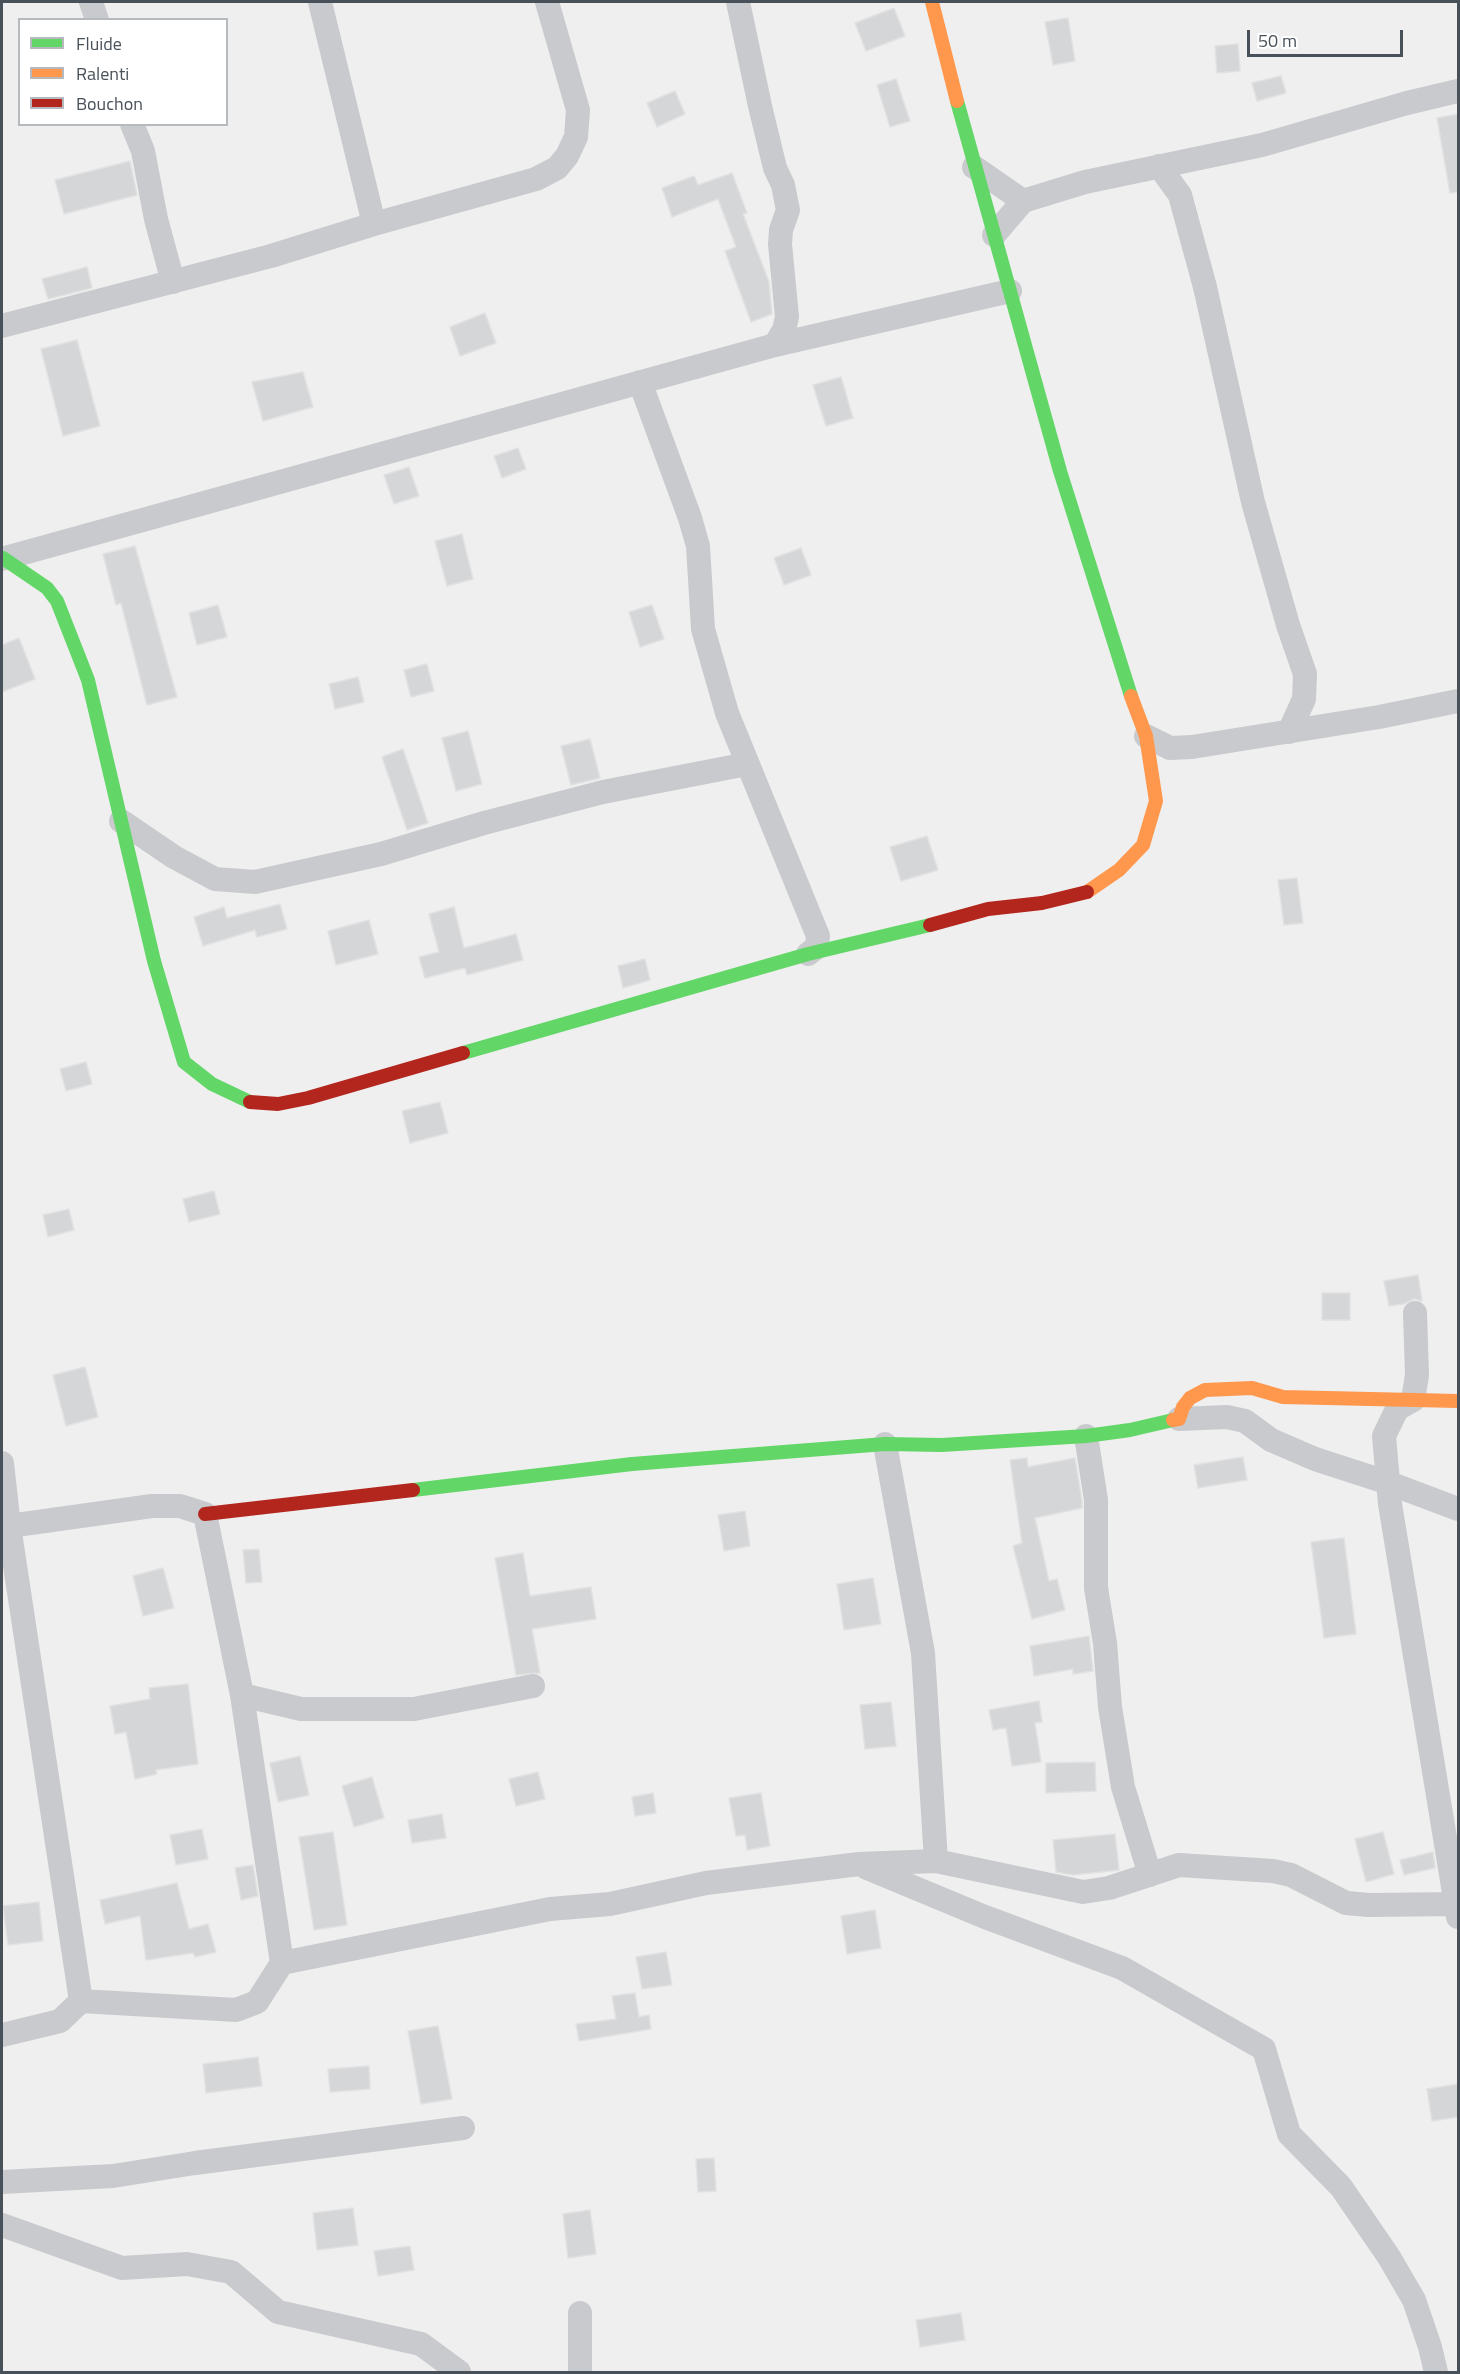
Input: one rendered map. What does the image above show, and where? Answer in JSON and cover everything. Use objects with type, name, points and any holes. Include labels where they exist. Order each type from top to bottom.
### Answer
[{"type":"street","points":[[92,2],[96,18]]},
{"type":"street","points":[[320,2],[374,224]]},
{"type":"street","points":[[2,326],[271,256],[374,224],[536,179],[556,168],[567,156],[576,137],[578,110],[547,2]]},
{"type":"street","points":[[738,2],[775,168],[783,185],[788,210],[781,230],[780,244],[787,317],[784,330],[775,345]]},
{"type":"street","points":[[2,558],[47,588],[57,601],[88,680],[154,961],[184,1062],[212,1084],[253,1104],[278,1104],[308,1098],[808,954],[916,929],[988,909],[1042,903],[1084,894],[1119,870],[1143,845],[1156,801],[1146,736],[1137,715],[1060,471],[974,167],[932,2]]},
{"type":"street","points":[[994,235],[1023,201],[1085,182],[1262,145],[1407,103],[1458,91]]},
{"type":"street","points":[[133,126],[143,151],[156,219],[173,282]]},
{"type":"street","points":[[1159,166],[1180,195],[1205,287],[1253,502],[1288,626],[1305,674],[1304,699],[1289,732]]},
{"type":"street","points":[[974,167],[1023,201]]},
{"type":"street","points":[[2,558],[775,345],[1010,291]]},
{"type":"street","points":[[640,382],[698,546],[702,629],[727,713],[818,936],[817,947],[808,954]]},
{"type":"street","points":[[1146,736],[1170,748],[1192,747],[1379,717],[1458,701]]},
{"type":"street","points":[[121,821],[174,857],[215,879],[255,882],[381,854],[484,823],[603,792],[747,764]]},
{"type":"street","points":[[1413,1400],[1417,1375],[1415,1313]]},
{"type":"street","points":[[1179,1419],[1183,1407],[1190,1398],[1206,1390],[1252,1388],[1283,1397],[1458,1401]]},
{"type":"street","points":[[282,1963],[550,1909],[610,1904],[706,1883],[859,1864],[936,1861],[1083,1892],[1109,1888],[1179,1865],[1273,1871],[1291,1875],[1346,1903],[1458,1909],[1389,1483],[1384,1436],[1397,1409],[1413,1400]]},
{"type":"street","points":[[5,1526],[152,1506],[180,1506],[205,1514],[632,1464],[885,1444],[942,1445],[1086,1436],[1130,1430],[1179,1419],[1227,1417],[1245,1421],[1271,1440],[1315,1459],[1458,1509]]},
{"type":"street","points":[[1086,1436],[1096,1500],[1096,1588],[1105,1643],[1110,1707],[1123,1787],[1149,1875]]},
{"type":"street","points":[[885,1444],[923,1653],[936,1861]]},
{"type":"street","points":[[2,1463],[5,1526],[81,2001]]},
{"type":"street","points":[[2,2035],[60,2021],[81,2001],[236,2010],[257,2002],[282,1963],[242,1695],[205,1514]]},
{"type":"street","points":[[242,1695],[301,1709],[414,1709],[533,1686]]},
{"type":"street","points":[[859,1864],[985,1917],[1122,1968],[1264,2049],[1289,2133],[1341,2187],[1389,2256],[1414,2300],[1436,2373]]},
{"type":"street","points":[[2,2182],[113,2176],[463,2128]]},
{"type":"street","points":[[2,2225],[122,2268],[187,2264],[231,2272],[278,2312],[421,2344],[459,2373]]},
{"type":"street","points":[[580,2313],[580,2373]]},
{"type":"building","points":[[894,8],[905,36],[866,51],[855,23]]},
{"type":"building","points":[[1068,18],[1075,61],[1053,65],[1045,22]]},
{"type":"building","points":[[1238,44],[1240,71],[1217,73],[1215,46]]},
{"type":"building","points":[[1281,76],[1286,93],[1257,101],[1252,83]]},
{"type":"building","points":[[896,79],[910,121],[890,127],[877,85]]},
{"type":"building","points":[[675,91],[685,114],[657,127],[647,103]]},
{"type":"building","points":[[1458,114],[1458,192],[1450,193],[1437,118]]},
{"type":"building","points":[[130,161],[137,195],[64,214],[55,180]]},
{"type":"building","points":[[732,173],[747,213],[743,214],[769,282],[772,314],[751,322],[725,251],[736,247],[718,199],[672,217],[662,188],[694,176],[698,185]]},
{"type":"building","points":[[87,267],[92,288],[48,299],[42,279]]},
{"type":"building","points":[[485,313],[496,343],[460,356],[450,327]]},
{"type":"building","points":[[77,340],[100,426],[63,436],[41,349]]},
{"type":"building","points":[[303,372],[313,407],[263,421],[252,382]]},
{"type":"building","points":[[841,377],[853,418],[826,426],[813,385]]},
{"type":"building","points":[[518,448],[526,469],[502,478],[494,456]]},
{"type":"building","points":[[409,467],[419,496],[394,504],[384,475]]},
{"type":"building","points":[[462,534],[473,579],[447,586],[435,541]]},
{"type":"building","points":[[135,546],[177,697],[147,705],[121,603],[116,605],[103,554]]},
{"type":"building","points":[[801,548],[811,575],[784,585],[774,558]]},
{"type":"building","points":[[218,605],[227,637],[197,645],[189,613]]},
{"type":"building","points":[[652,605],[664,639],[640,647],[629,612]]},
{"type":"building","points":[[19,638],[35,679],[2,692],[2,645]]},
{"type":"building","points":[[427,664],[434,691],[411,697],[404,670]]},
{"type":"building","points":[[358,677],[364,702],[335,709],[329,684]]},
{"type":"building","points":[[468,731],[482,784],[456,791],[442,738]]},
{"type":"building","points":[[590,739],[600,778],[571,785],[561,746]]},
{"type":"building","points":[[403,749],[428,823],[407,830],[382,757]]},
{"type":"building","points":[[927,836],[938,870],[901,881],[890,847]]},
{"type":"building","points":[[1297,878],[1303,923],[1284,925],[1278,880]]},
{"type":"building","points":[[280,904],[287,929],[257,937],[255,930],[203,946],[194,917],[224,907],[227,918]]},
{"type":"building","points":[[454,907],[464,948],[516,934],[523,960],[467,975],[465,968],[425,978],[419,957],[439,952],[429,914]]},
{"type":"building","points":[[369,920],[378,954],[336,965],[328,931]]},
{"type":"building","points":[[645,959],[650,980],[623,988],[618,966]]},
{"type":"building","points":[[86,1062],[92,1084],[66,1091],[60,1069]]},
{"type":"building","points":[[440,1102],[448,1133],[410,1143],[402,1111]]},
{"type":"building","points":[[214,1191],[220,1214],[189,1222],[183,1199]]},
{"type":"building","points":[[69,1209],[74,1230],[48,1237],[43,1215]]},
{"type":"building","points":[[1418,1275],[1422,1301],[1414,1299],[1404,1304],[1389,1306],[1384,1281]]},
{"type":"building","points":[[1322,1293],[1350,1293],[1350,1320],[1322,1320]]},
{"type":"building","points":[[85,1367],[98,1417],[66,1426],[53,1375]]},
{"type":"building","points":[[1243,1457],[1247,1480],[1198,1488],[1194,1465]]},
{"type":"building","points":[[1027,1458],[1028,1467],[1075,1458],[1082,1501],[1082,1508],[1035,1518],[1049,1581],[1057,1579],[1065,1610],[1032,1619],[1013,1546],[1022,1543],[1010,1460]]},
{"type":"building","points":[[745,1511],[750,1546],[724,1551],[718,1515]]},
{"type":"building","points":[[1344,1538],[1356,1634],[1324,1638],[1311,1542]]},
{"type":"building","points":[[259,1549],[262,1582],[246,1583],[243,1550]]},
{"type":"building","points":[[523,1553],[530,1596],[591,1587],[596,1619],[532,1629],[540,1673],[516,1675],[495,1558]]},
{"type":"building","points":[[163,1568],[174,1608],[143,1616],[133,1576]]},
{"type":"building","points":[[873,1578],[881,1624],[844,1630],[837,1584]]},
{"type":"building","points":[[1089,1636],[1093,1671],[1073,1674],[1073,1669],[1034,1676],[1030,1646]]},
{"type":"building","points":[[188,1684],[198,1764],[156,1770],[157,1774],[135,1779],[126,1732],[115,1734],[110,1706],[150,1699],[149,1688]]},
{"type":"building","points":[[1039,1701],[1042,1722],[1035,1723],[1041,1762],[1012,1766],[1006,1728],[993,1730],[989,1710]]},
{"type":"building","points":[[891,1702],[896,1746],[865,1749],[860,1705]]},
{"type":"building","points":[[300,1756],[309,1795],[278,1802],[270,1763]]},
{"type":"building","points":[[1095,1762],[1096,1791],[1046,1793],[1046,1763]]},
{"type":"building","points":[[538,1772],[545,1799],[516,1806],[509,1779]]},
{"type":"building","points":[[372,1777],[384,1818],[354,1827],[342,1786]]},
{"type":"building","points":[[653,1793],[656,1813],[635,1816],[632,1797]]},
{"type":"building","points":[[761,1793],[770,1846],[747,1850],[745,1835],[736,1836],[729,1798]]},
{"type":"building","points":[[442,1814],[446,1838],[412,1843],[408,1820]]},
{"type":"building","points":[[202,1829],[208,1859],[176,1865],[170,1835]]},
{"type":"building","points":[[333,1832],[347,1925],[314,1930],[299,1837]]},
{"type":"building","points":[[1383,1832],[1394,1874],[1366,1882],[1355,1839]]},
{"type":"building","points":[[1115,1834],[1119,1870],[1073,1875],[1056,1872],[1053,1840]]},
{"type":"building","points":[[1433,1852],[1435,1868],[1404,1875],[1400,1860]]},
{"type":"building","points":[[253,1865],[258,1896],[241,1900],[235,1868]]},
{"type":"building","points":[[177,1883],[189,1929],[208,1924],[216,1952],[195,1957],[193,1953],[146,1960],[140,1916],[105,1924],[100,1900]]},
{"type":"building","points":[[39,1902],[43,1941],[8,1945],[3,1906]]},
{"type":"building","points":[[875,1910],[881,1948],[847,1954],[841,1916]]},
{"type":"building","points":[[666,1952],[672,1985],[642,1989],[636,1957]]},
{"type":"building","points":[[635,1993],[639,2017],[649,2015],[651,2029],[579,2041],[576,2024],[616,2019],[612,1996]]},
{"type":"building","points":[[438,2026],[452,2099],[421,2104],[408,2031]]},
{"type":"building","points":[[258,2057],[262,2086],[206,2093],[203,2064]]},
{"type":"building","points":[[369,2066],[370,2089],[330,2092],[328,2069]]},
{"type":"building","points":[[1458,2084],[1458,2117],[1432,2121],[1427,2089]]},
{"type":"building","points":[[714,2158],[716,2191],[698,2192],[696,2159]]},
{"type":"building","points":[[353,2208],[358,2245],[317,2250],[313,2213]]},
{"type":"building","points":[[590,2210],[596,2254],[568,2258],[563,2214]]},
{"type":"building","points":[[410,2246],[414,2270],[378,2276],[374,2251]]},
{"type":"building","points":[[961,2313],[965,2340],[920,2347],[916,2320]]},
{"type":"traffic: fast","points":[[957,101],[1060,471],[1131,696]]},
{"type":"traffic: fast","points":[[3,558],[47,588],[57,601],[88,680],[154,961],[184,1062],[212,1084],[250,1102]]},
{"type":"traffic: fast","points":[[463,1053],[808,954],[930,925]]},
{"type":"traffic: fast","points":[[413,1490],[632,1464],[885,1444],[942,1445],[1086,1436],[1130,1430],[1173,1420]]},
{"type":"traffic: slow","points":[[932,2],[957,101]]},
{"type":"traffic: slow","points":[[1087,892],[1119,870],[1143,845],[1156,801],[1146,736],[1131,696]]},
{"type":"traffic: slow","points":[[1173,1420],[1179,1419],[1183,1407],[1190,1398],[1205,1390],[1252,1388],[1283,1397],[1458,1401]]},
{"type":"traffic: jam","points":[[930,925],[988,909],[1042,903],[1087,892]]},
{"type":"traffic: jam","points":[[250,1102],[278,1104],[308,1098],[463,1053]]},
{"type":"traffic: jam","points":[[205,1514],[413,1490]]}]
